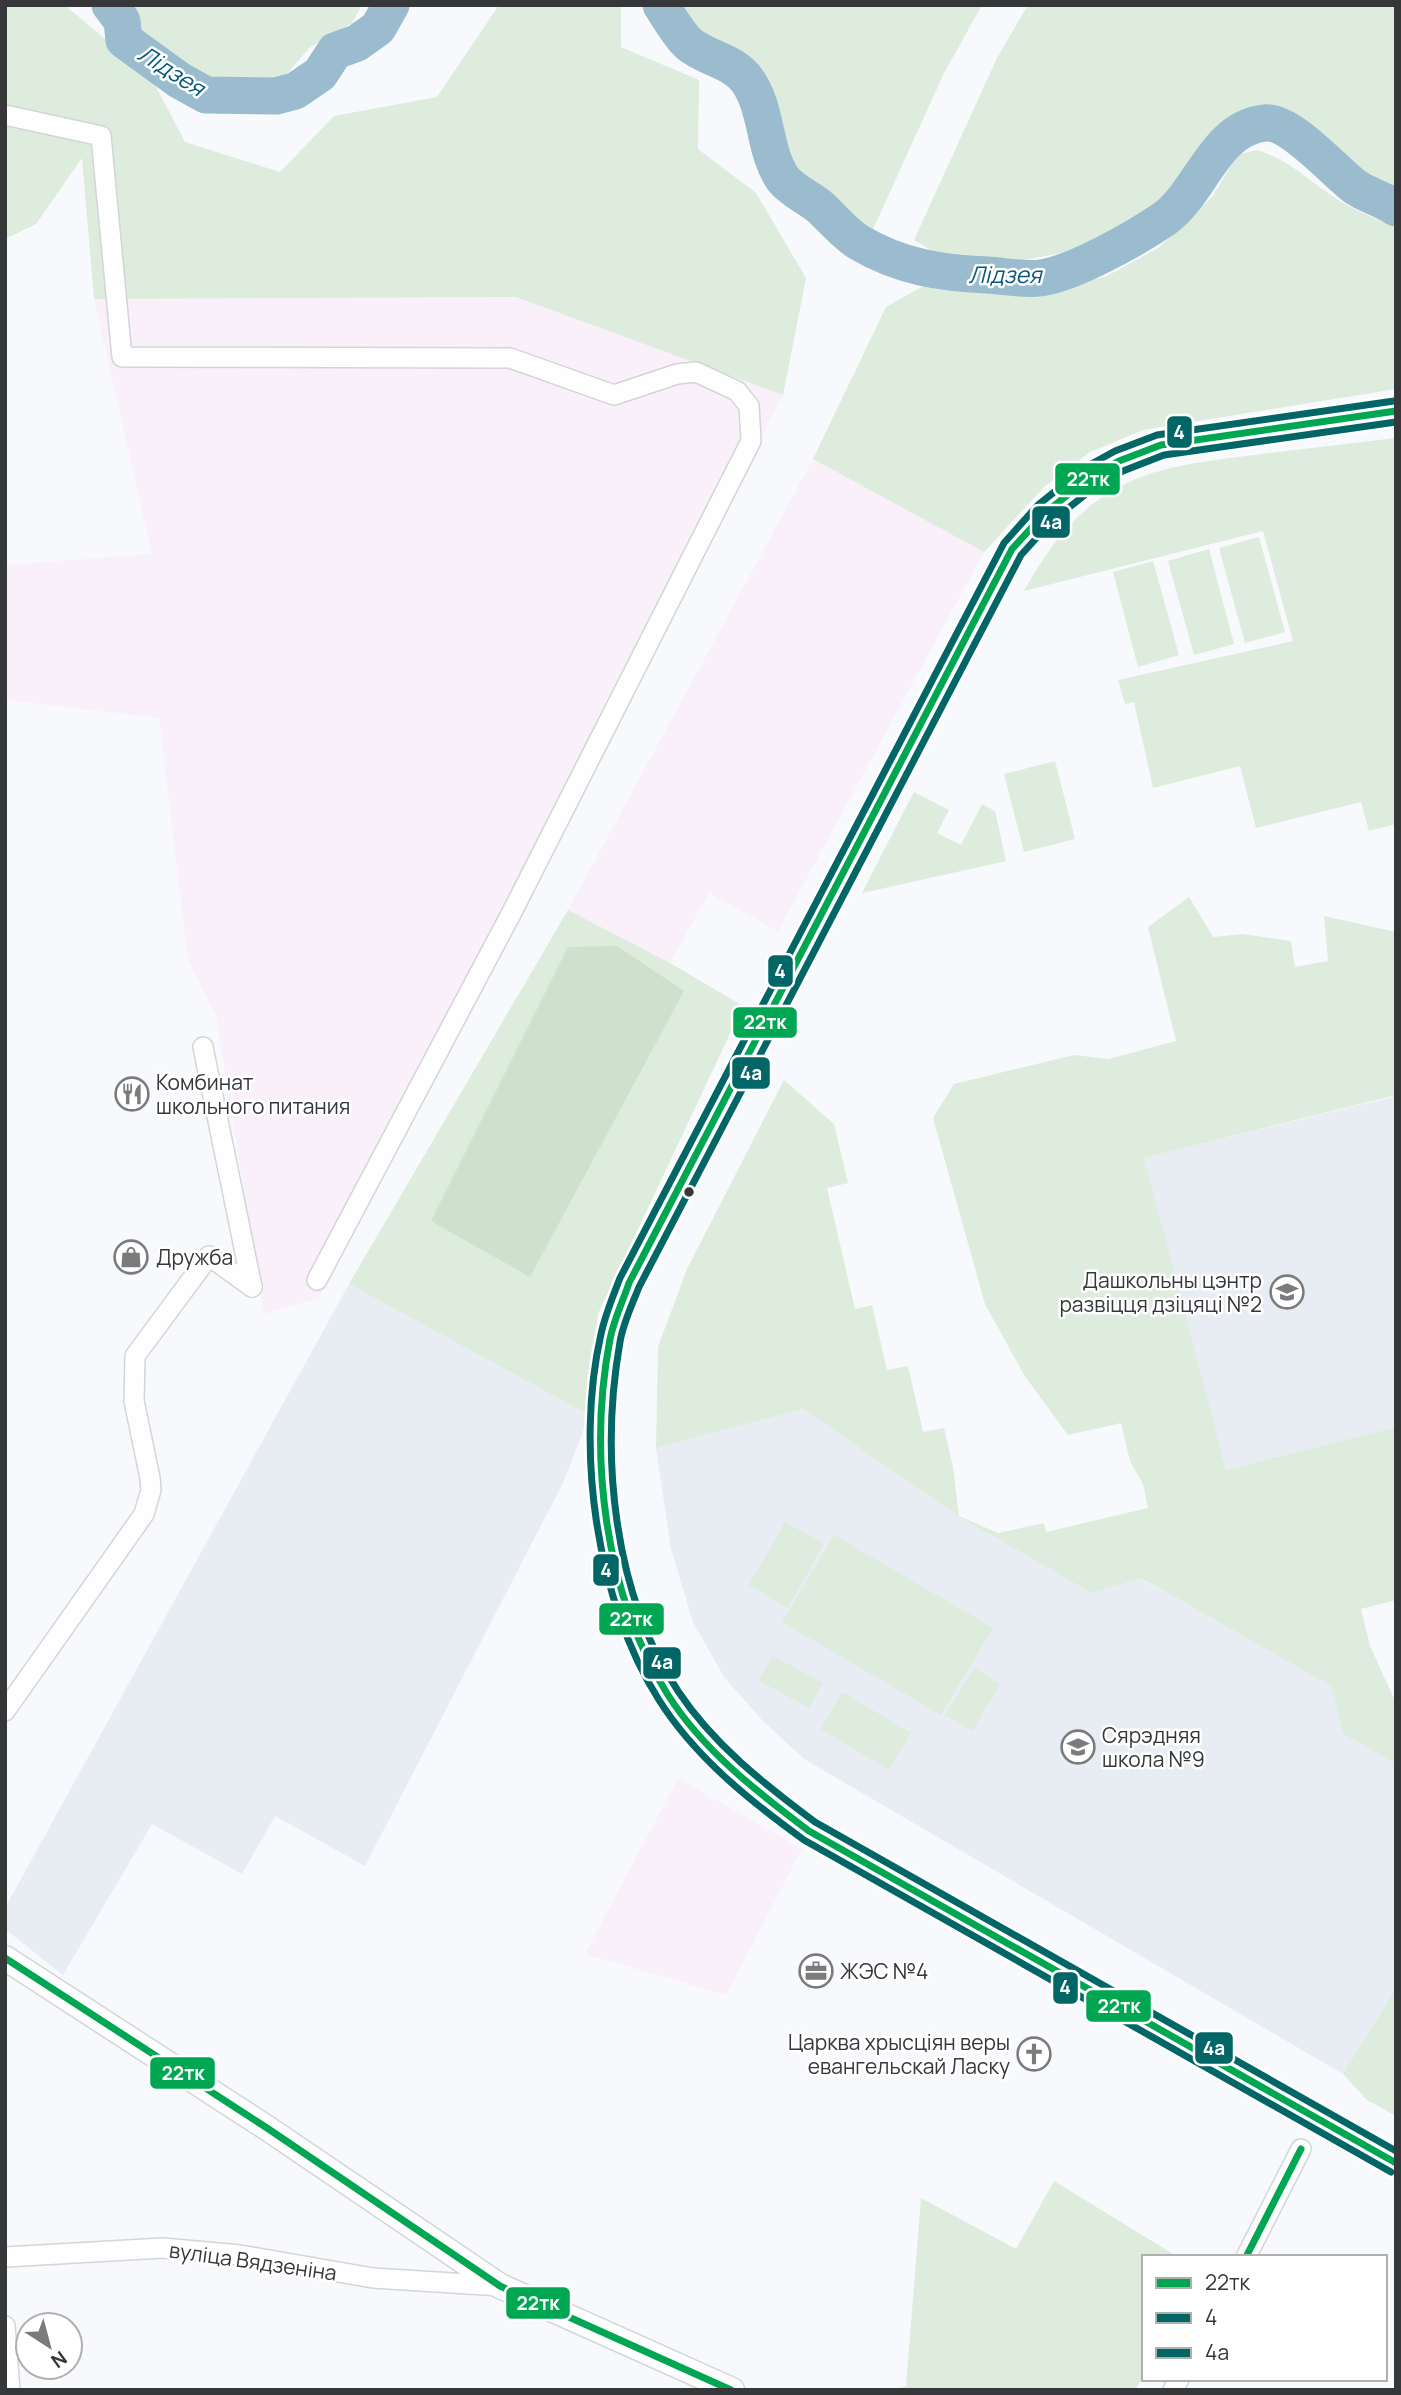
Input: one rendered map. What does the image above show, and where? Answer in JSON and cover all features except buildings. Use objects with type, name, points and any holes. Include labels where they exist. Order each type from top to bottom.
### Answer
[{"type":"street","points":[[5,115],[101,136],[122,357],[510,358],[614,395],[677,374],[696,372],[737,391],[749,406],[751,442],[512,912],[317,1280]]},
{"type":"street","points":[[1396,411],[1161,445],[1119,461],[1090,477],[1045,513],[1012,549],[629,1283],[611,1336],[605,1378],[603,1472],[614,1555],[647,1656],[668,1695],[712,1750],[750,1787],[809,1831],[1396,2163]]},
{"type":"street","points":[[5,1711],[144,1514],[151,1490],[134,1401],[135,1356],[209,1256],[252,1287],[203,1047]]},
{"type":"street","points":[[5,1958],[267,2127],[500,2286],[732,2390]]},
{"type":"street","points":[[1247,2255],[1301,2149]]},
{"type":"street","name":"вуліца Вядзеніна","points":[[5,2257],[163,2248],[240,2255],[373,2278],[500,2286]]},
{"type":"street","points":[[5,2326],[10,2390]]},
{"type":"shaded area","points":[[516,297],[783,395],[319,1298],[264,1314],[216,1016],[188,960],[159,718],[5,700],[5,565],[152,554],[94,299]]},
{"type":"shaded area","points":[[813,459],[984,552],[778,931],[709,893],[670,963],[568,910]]},
{"type":"shaded area","name":"Дашкольны цэнтр развіцця дзіцяці №2","points":[[1396,1096],[1396,1427],[1226,1470],[1143,1158]]},
{"type":"shaded area","points":[[349,1284],[589,1415],[564,1481],[365,1866],[275,1816],[242,1874],[152,1824],[63,1975],[5,1929],[5,1908]]},
{"type":"shaded area","name":"Сярэдняя школа №9","points":[[803,1409],[958,1516],[1092,1592],[1140,1578],[1332,1686],[1343,1734],[1396,1764],[1396,1988],[1343,2074],[804,1759],[762,1720],[724,1677],[693,1622],[671,1549],[656,1448]]},
{"type":"shaded area","points":[[678,1778],[802,1849],[726,1995],[585,1954]]},
{"type":"green space","points":[[5,5],[65,5],[152,79],[185,142],[280,172],[334,116],[437,97],[499,5],[621,5],[621,47],[699,80],[698,149],[756,193],[806,278],[783,395],[516,297],[94,299],[82,158],[36,224],[5,239]]},
{"type":"green space","points":[[116,5],[362,5],[352,23],[309,48],[282,80],[189,83],[137,43]]},
{"type":"green space","points":[[662,5],[982,5],[944,73],[870,236],[790,178],[768,115],[745,77],[697,45]]},
{"type":"green space","points":[[1028,5],[1396,5],[1396,198],[1382,193],[1326,147],[1273,116],[1218,133],[1195,155],[1182,180],[1140,224],[1094,247],[1024,260],[946,259],[914,240],[997,58]]},
{"type":"green space","points":[[1256,150],[1289,165],[1347,205],[1396,226],[1396,389],[1143,430],[1090,452],[1045,486],[984,552],[813,459],[886,307],[925,285],[1032,290],[1105,277],[1158,248],[1213,196],[1237,155]]},
{"type":"green space","points":[[1396,438],[1396,824],[1369,831],[1361,802],[1256,828],[1240,766],[1153,788],[1134,702],[1125,704],[1118,680],[1293,641],[1263,531],[1024,591],[1041,562],[1061,535],[1084,511],[1112,491],[1147,475],[1204,462]]},
{"type":"green space","points":[[1259,537],[1285,632],[1245,643],[1219,548]]},
{"type":"green space","points":[[1209,549],[1234,644],[1194,655],[1168,561]]},
{"type":"green space","points":[[1153,561],[1179,655],[1138,667],[1113,572]]},
{"type":"green space","points":[[1055,761],[1075,839],[1024,852],[1004,774]]},
{"type":"green space","points":[[914,792],[949,810],[937,833],[961,845],[982,804],[995,811],[1006,861],[862,893]]},
{"type":"green space","points":[[1189,897],[1213,937],[1242,934],[1291,941],[1295,967],[1328,961],[1324,916],[1396,932],[1396,1095],[1144,1158],[1226,1470],[1396,1427],[1396,1600],[1361,1609],[1370,1646],[1396,1703],[1396,1764],[1343,1734],[1331,1686],[1141,1578],[1092,1593],[958,1516],[803,1409],[656,1448],[658,1347],[687,1269],[784,1080],[834,1124],[848,1183],[827,1188],[855,1309],[872,1305],[887,1370],[908,1366],[923,1432],[944,1428],[953,1467],[959,1516],[998,1533],[1044,1523],[1046,1532],[1148,1508],[1143,1484],[1130,1461],[1121,1423],[1068,1435],[1024,1375],[985,1304],[933,1118],[954,1084],[1074,1055],[1108,1059],[1176,1041],[1148,927]]},
{"type":"green space","points":[[568,910],[670,963],[743,1006],[598,1314],[589,1415],[349,1284]]},
{"type":"green space","points":[[617,946],[684,991],[530,1277],[431,1221],[568,947]]},
{"type":"green space","points":[[785,1522],[824,1544],[788,1608],[749,1585]]},
{"type":"green space","points":[[834,1535],[993,1628],[941,1715],[782,1622]]},
{"type":"green space","points":[[773,1656],[823,1683],[809,1708],[758,1680]]},
{"type":"green space","points":[[974,1668],[1000,1684],[972,1731],[945,1715]]},
{"type":"green space","points":[[842,1692],[911,1733],[889,1770],[821,1729]]},
{"type":"green space","points":[[1396,1988],[1396,2116],[1367,2100],[1343,2074]]},
{"type":"green space","points":[[1054,2181],[1175,2255],[1142,2255],[1142,2378],[1135,2390],[894,2390],[906,2386],[921,2198],[1016,2249]]},
{"type":"waterway","name":"Лідзея","points":[[110,5],[122,21],[124,40],[179,80],[206,95],[276,96],[295,91],[320,74],[335,51],[357,43],[378,28],[391,5]]},
{"type":"waterway","name":"Лідзея","points":[[661,5],[689,44],[734,68],[747,80],[759,104],[772,155],[783,179],[821,208],[855,240],[906,263],[954,273],[1027,279],[1069,270],[1121,245],[1164,219],[1177,208],[1209,163],[1233,136],[1248,127],[1265,123],[1287,129],[1354,186],[1396,208]]},
{"type":"transit line","name":"4","points":[[1391,2172],[804,1840],[725,1777],[689,1740],[659,1700],[637,1661],[620,1617],[606,1571],[597,1523],[591,1474],[590,1425],[593,1378],[601,1334],[620,1278],[1004,543],[1038,505],[1084,468],[1115,451],[1157,435],[1394,401]]},
{"type":"transit line","name":"22тк","points":[[1396,411],[1161,445],[1119,461],[1090,477],[1045,513],[1012,549],[629,1283],[610,1339],[601,1429],[607,1522],[629,1613],[646,1655],[668,1695],[697,1734],[732,1769],[809,1831],[1396,2163]]},
{"type":"transit line","name":"4а","points":[[1396,422],[1164,455],[1123,471],[1096,486],[1052,521],[1021,555],[639,1287],[625,1321],[620,1342],[611,1430],[617,1522],[639,1611],[656,1653],[678,1691],[707,1728],[740,1762],[815,1822],[1396,2151]]},
{"type":"transit line","name":"22тк","points":[[5,1958],[267,2128],[500,2286],[731,2390]]},
{"type":"transit line","name":"22тк","points":[[1247,2255],[1301,2149]]},
{"type":"place","name":"Комбинат школьного питания","points":[[132,1094]]},
{"type":"place","name":"Дружба","points":[[131,1257]]},
{"type":"place","name":"Дашкольны цэнтр развіцця дзіцяці №2","points":[[1287,1292]]},
{"type":"place","name":"Сярэдняя школа №9","points":[[1078,1747]]},
{"type":"place","name":"ЖЭС №4","points":[[816,1971]]},
{"type":"place","name":"Царква хрысціян веры евангельскай Ласку","points":[[1034,2054]]}]
